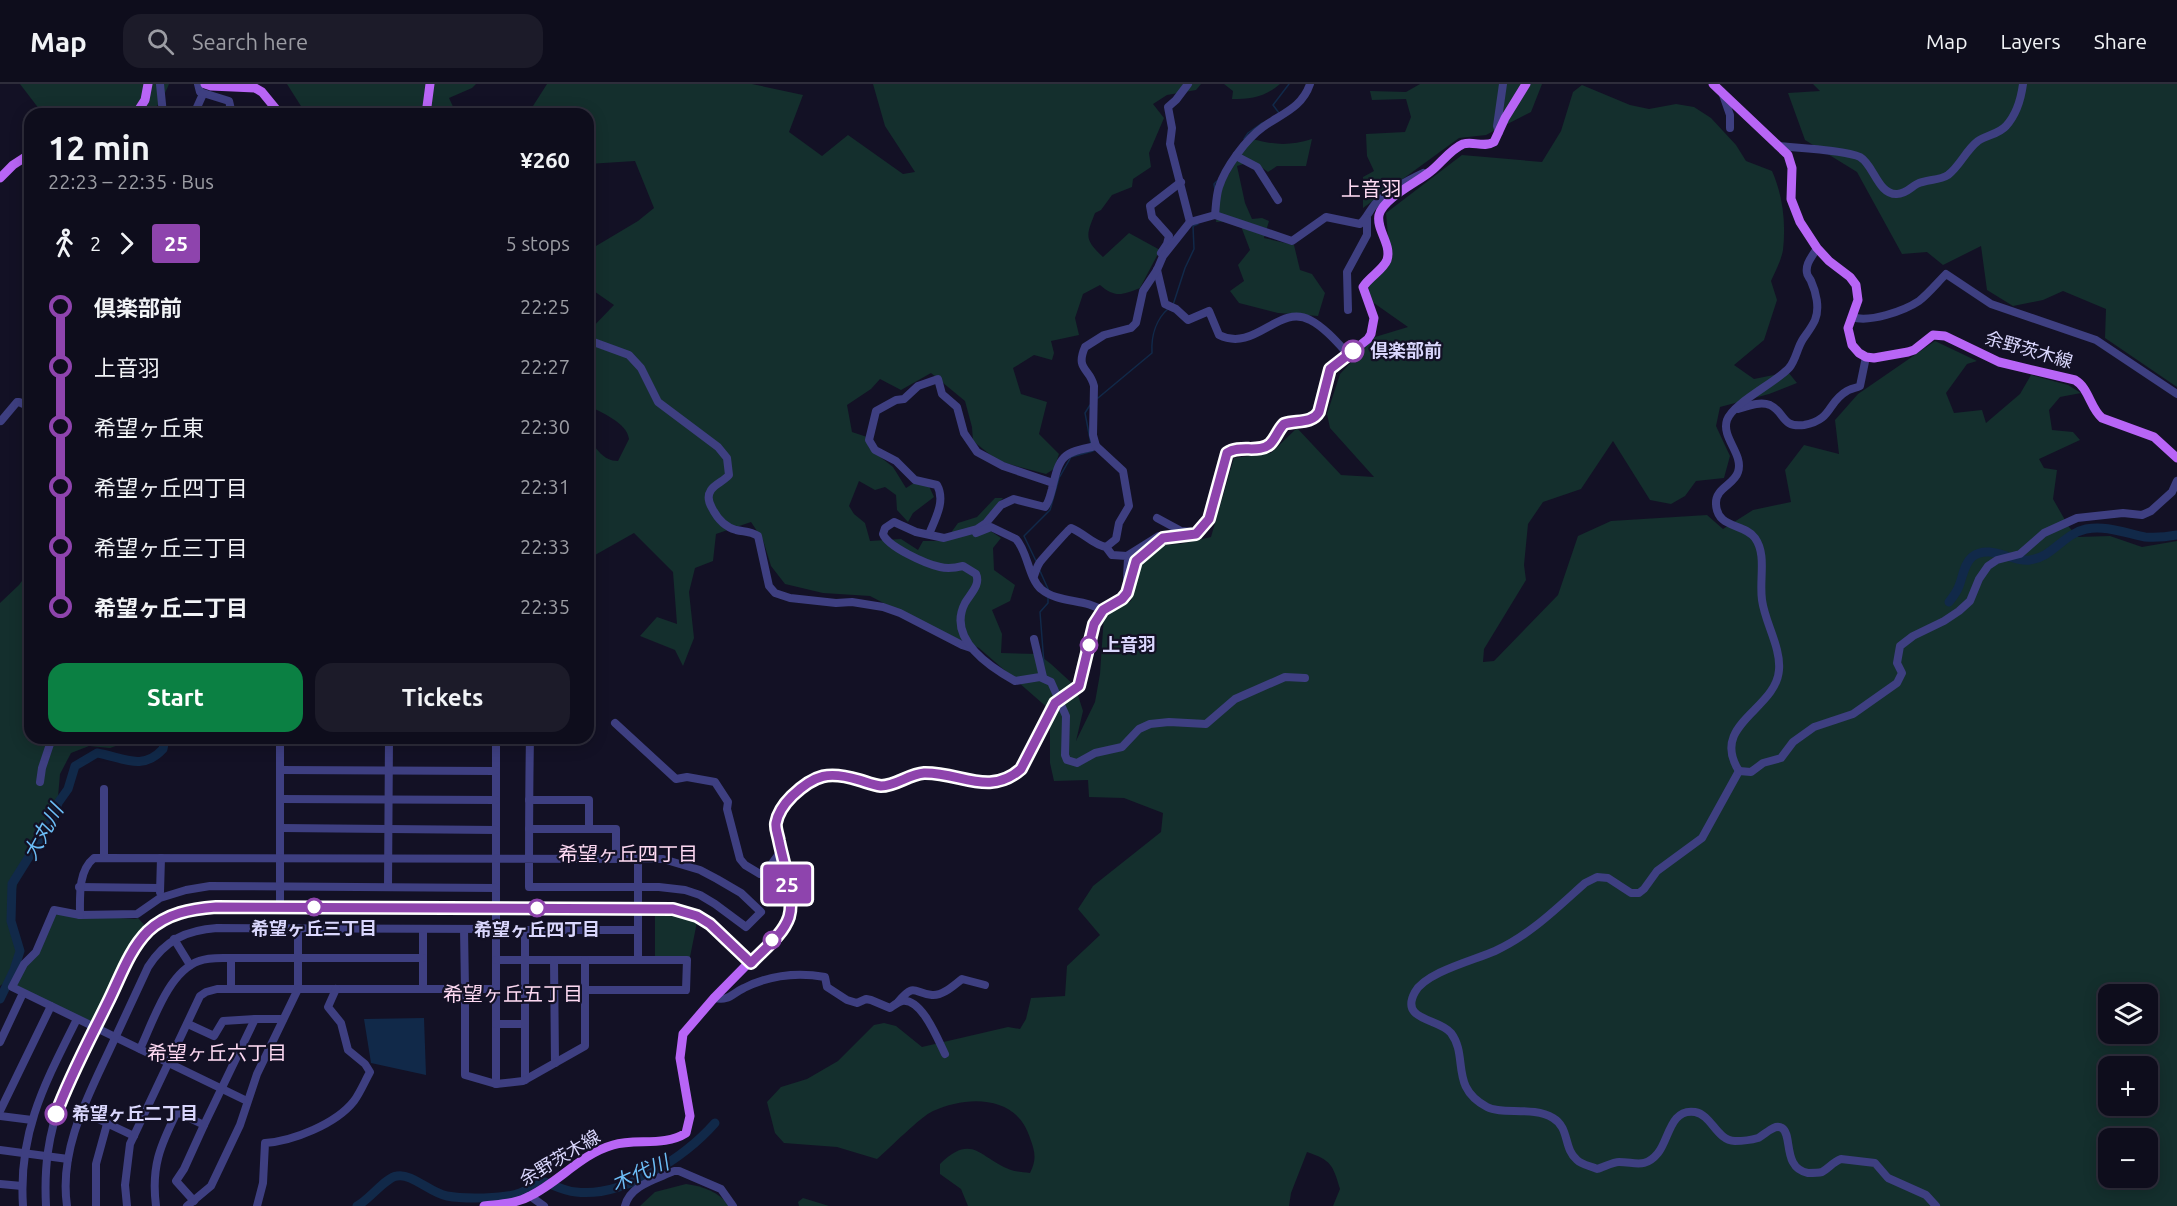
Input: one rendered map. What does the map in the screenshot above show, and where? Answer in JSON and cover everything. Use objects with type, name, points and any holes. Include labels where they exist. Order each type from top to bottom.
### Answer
[{"type":"main road","points":[[140,108],[146,100],[148,84]]},
{"type":"main road","points":[[427,108],[430,84]]},
{"type":"main road","points":[[1103,610],[1124,597],[1131,586],[1136,561],[1163,538],[1196,534],[1203,528],[1211,512],[1227,453],[1233,449],[1257,449],[1267,446],[1284,424],[1316,417],[1330,369],[1368,339],[1373,327],[1374,318],[1363,288],[1388,258],[1388,250],[1379,221],[1379,214],[1383,207],[1463,144],[1490,145],[1494,142],[1505,118],[1526,84]]},
{"type":"main road","points":[[1713,84],[1792,162],[1791,199],[1796,214],[1817,248],[1856,285],[1858,300],[1848,328],[1848,335],[1852,345],[1866,357]]},
{"type":"main road","points":[[204,89],[211,86],[255,88],[262,92],[275,108]]},
{"type":"main road","points":[[0,178],[24,158]]},
{"type":"main road","name":"余野茨木線","points":[[1866,357],[1874,358],[1908,352],[1914,350],[1927,338],[1938,334],[1999,362],[2081,383],[2096,413],[2102,418],[2154,437],[2177,458]]},
{"type":"main road","name":"余野茨木線","points":[[484,1206],[518,1204],[588,1157],[607,1147],[627,1142],[668,1140],[686,1133],[690,1116],[680,1058],[683,1034],[714,998],[751,963],[782,929],[788,919],[789,898],[775,824],[780,812],[793,795],[815,779],[832,774],[841,774],[883,786],[906,777],[927,773],[990,783],[1003,781],[1021,769],[1049,713],[1060,699],[1079,686],[1094,624],[1103,610]]},
{"type":"street","points":[[160,84],[162,108]]},
{"type":"street","points":[[198,84],[198,89],[204,89],[229,101],[231,108]]},
{"type":"street","points":[[1188,84],[1168,107],[1172,128],[1170,144],[1190,222]]},
{"type":"street","points":[[1215,215],[1219,187],[1236,156],[1260,129],[1282,117],[1298,103],[1310,84]]},
{"type":"street","points":[[1499,134],[1497,126],[1503,84]]},
{"type":"street","points":[[1778,146],[1848,153],[1859,157],[1869,164],[1883,187],[1897,194],[1907,191],[1918,183],[1941,179],[1949,174],[1979,140],[2005,127],[2016,111],[2023,84]]},
{"type":"street","points":[[196,108],[204,89]]},
{"type":"street","points":[[1722,92],[1730,115],[1730,128]]},
{"type":"street","points":[[1236,156],[1257,167],[1278,200]]},
{"type":"street","points":[[1348,310],[1347,273],[1366,235],[1367,218],[1374,205],[1398,186],[1425,172],[1430,172]]},
{"type":"street","points":[[1181,182],[1150,207],[1149,211],[1169,236],[1160,257],[1159,267],[1165,304],[1176,309],[1188,320],[1209,311],[1219,335],[1228,340],[1252,337],[1271,324],[1302,317],[1310,319],[1348,354]]},
{"type":"street","points":[[1106,548],[1116,539],[1119,523],[1128,506],[1127,486],[1123,471],[1096,446],[1093,435],[1094,386],[1093,380],[1083,368],[1082,355],[1085,347],[1104,335],[1124,330],[1136,323],[1143,291],[1159,267],[1163,256],[1190,222],[1215,215],[1292,241],[1326,217],[1358,224],[1367,218]]},
{"type":"street","points":[[1739,771],[1732,760],[1734,733],[1767,695],[1779,671],[1762,600],[1760,546],[1750,532],[1726,523],[1720,518],[1716,504],[1720,491],[1738,475],[1739,460],[1726,427],[1727,418],[1791,366],[1801,343],[1816,319],[1818,306],[1807,273],[1808,262],[1817,248]]},
{"type":"street","points":[[1852,317],[1870,318],[1896,312],[1919,301],[1946,274],[1997,307],[2096,340],[2177,394]]},
{"type":"street","points":[[594,342],[629,355],[641,368],[658,402],[718,447],[727,458],[729,475],[711,490],[710,505],[719,520],[728,526],[736,530],[751,531],[758,536],[769,586],[775,593],[790,598],[836,603],[852,602],[883,607],[971,648],[1015,681],[1043,677],[1051,682],[1066,716],[1065,755],[1067,760],[1077,763],[1095,753],[1122,747],[1138,729],[1150,724],[1169,722],[1206,724],[1235,699],[1285,677],[1305,678]]},
{"type":"street","points":[[1734,410],[1761,404],[1773,407],[1786,422],[1796,425],[1816,422],[1822,419],[1846,391],[1860,386],[1866,357]]},
{"type":"street","points":[[928,534],[941,497],[938,485],[915,480],[896,461],[875,450],[869,440],[876,411],[896,400],[904,399],[918,386],[938,379],[942,394],[957,407],[964,433],[977,452],[1003,466],[1053,483]]},
{"type":"street","points":[[0,422],[17,402],[24,404]]},
{"type":"street","points":[[971,648],[960,626],[965,604],[977,584],[976,574],[963,566],[940,567],[924,561],[888,542],[883,534],[885,528],[894,522],[916,532],[945,538],[977,529],[986,523],[1001,505],[1014,499],[1040,507],[1047,506],[1053,483],[1066,454],[1096,446]]},
{"type":"street","points":[[1739,771],[1751,772],[1763,763],[1781,758],[1802,734],[1822,723],[1853,714],[1897,683],[1902,673],[1897,663],[1900,646],[1965,606],[1970,601],[1979,579],[1992,563],[2020,554],[2044,533],[2077,518],[2123,513],[2142,515],[2151,511],[2172,492],[2177,481]]},
{"type":"street","points":[[1157,518],[1181,531],[1196,534]]},
{"type":"street","points":[[959,534],[978,533],[991,527],[1016,539],[1039,587],[1049,594],[1103,610]]},
{"type":"street","points":[[1034,576],[1038,564],[1071,528],[1106,548],[1112,555],[1127,556],[1159,536],[1163,538]]},
{"type":"street","points":[[1124,597],[1129,575],[1127,556]]},
{"type":"street","points":[[1034,639],[1043,677]]},
{"type":"street","points":[[615,723],[676,779],[687,777],[715,782],[728,802],[727,809],[740,859],[745,865],[760,874],[765,873],[781,851]]},
{"type":"street","points":[[40,782],[50,744]]},
{"type":"street","points":[[280,744],[280,907]]},
{"type":"street","points":[[388,887],[389,744]]},
{"type":"street","points":[[496,744],[496,1084]]},
{"type":"street","points":[[80,915],[80,886],[90,861],[94,858],[529,858],[616,858],[638,858],[663,860],[700,870],[741,893],[761,912],[746,927],[700,895],[670,888],[529,887],[529,858],[529,829],[530,744]]},
{"type":"street","points":[[280,770],[496,771]]},
{"type":"street","points":[[1739,771],[1702,838],[1657,871],[1639,893],[1631,893],[1608,878],[1597,877],[1591,880],[1522,936],[1497,950],[1437,975],[1425,983],[1416,990],[1412,1001],[1414,1012],[1420,1018],[1443,1026],[1450,1031],[1458,1050],[1463,1082],[1473,1096],[1492,1109],[1529,1111],[1552,1118],[1567,1134],[1567,1146],[1575,1159],[1598,1169],[1618,1162],[1633,1165],[1643,1163],[1658,1154],[1672,1124],[1679,1117],[1692,1112],[1699,1113],[1720,1135],[1734,1141],[1757,1138],[1775,1127],[1784,1129],[1788,1151],[1793,1161],[1803,1171],[1809,1173],[1821,1172],[1841,1159],[1875,1163],[1888,1178],[1926,1195],[1936,1206]]},
{"type":"street","points":[[104,789],[104,858]]},
{"type":"street","points":[[280,800],[496,800]]},
{"type":"street","points":[[530,800],[589,800],[589,829]]},
{"type":"street","points":[[281,828],[496,830]]},
{"type":"street","points":[[529,829],[616,829],[616,858]]},
{"type":"street","points":[[160,898],[161,858]]},
{"type":"street","points":[[638,858],[638,960]]},
{"type":"street","points":[[80,886],[160,888]]},
{"type":"street","points":[[247,1101],[12,987],[24,964],[36,952],[54,910],[80,915],[137,914],[160,898],[210,886],[496,888]]},
{"type":"street","points":[[46,1206],[46,1156],[56,1114],[130,957],[149,931],[162,920],[191,909],[280,907],[673,909],[697,916],[710,924],[751,963]]},
{"type":"street","points":[[255,1019],[184,1169],[176,1181],[190,1203],[211,1186],[240,1125],[257,1074],[298,989],[298,928]]},
{"type":"street","points":[[68,1206],[66,1195],[68,1159],[81,1111],[156,955],[174,939],[192,931],[205,929],[496,929]]},
{"type":"street","points":[[423,929],[423,989]]},
{"type":"street","points":[[464,929],[465,1075],[496,1084],[525,1080],[585,1046],[585,960]]},
{"type":"street","points":[[525,1080],[525,930],[638,930]]},
{"type":"street","points":[[174,939],[190,965]]},
{"type":"street","points":[[140,1049],[172,983],[190,965],[210,959],[231,958],[423,958]]},
{"type":"street","points":[[231,958],[231,988]]},
{"type":"street","points":[[496,960],[687,960],[686,990],[585,990]]},
{"type":"street","points":[[554,960],[555,1062]]},
{"type":"street","points":[[714,998],[724,1000],[744,988],[771,978],[794,974],[825,976],[827,987],[847,1000],[857,1003],[866,999],[890,1008],[902,1001],[911,1002],[925,1014],[945,1054]]},
{"type":"street","points":[[896,1004],[913,989],[933,995],[948,990],[962,979],[985,985]]},
{"type":"street","points":[[127,1206],[125,1185],[130,1144],[200,996],[211,990],[231,988],[496,989]]},
{"type":"street","points":[[257,1206],[263,1183],[265,1143],[283,1142],[324,1126],[353,1102],[370,1072],[365,1064],[348,1050],[340,1023],[328,1007],[336,989]]},
{"type":"street","points":[[0,1042],[23,993]]},
{"type":"street","points":[[0,1111],[51,1006]]},
{"type":"street","points":[[23,1206],[24,1154],[32,1120],[39,1097],[77,1019]]},
{"type":"street","points":[[188,1024],[214,1036],[223,1021],[283,1019]]},
{"type":"street","points":[[496,1024],[525,1024]]},
{"type":"street","points":[[81,1111],[134,1136]]},
{"type":"street","points":[[156,1206],[154,1181],[156,1161],[160,1146],[177,1112],[204,1125]]},
{"type":"street","points":[[0,1116],[32,1120]]},
{"type":"street","points":[[96,1206],[96,1164],[107,1124]]},
{"type":"street","points":[[0,1150],[68,1159]]},
{"type":"street","points":[[625,1206],[627,1198],[633,1191],[674,1171],[679,1171],[721,1189],[733,1206]]},
{"type":"street","points":[[0,1184],[22,1186]]},
{"type":"street","points":[[530,1196],[544,1206]]},
{"type":"green space","points":[[20,84],[169,84],[161,102],[154,108],[38,108]]},
{"type":"green space","points":[[287,84],[476,84],[449,98],[454,108],[302,108]]},
{"type":"green space","points":[[547,84],[752,84],[803,95],[789,132],[822,156],[848,135],[903,174],[915,172],[885,126],[873,84],[1201,84],[1196,90],[1167,95],[1153,104],[1164,118],[1149,153],[1151,167],[1133,179],[1132,187],[1112,195],[1101,210],[1095,213],[1090,227],[1088,237],[1092,246],[1103,257],[1129,233],[1160,250],[1140,288],[1115,294],[1100,285],[1083,294],[1075,318],[1079,335],[1051,341],[1054,353],[1052,360],[1034,355],[1013,368],[1021,394],[1047,402],[1039,434],[1059,454],[1054,469],[1046,474],[998,461],[973,441],[965,401],[931,373],[901,390],[880,379],[871,389],[847,405],[852,432],[867,437],[869,448],[893,467],[906,488],[917,481],[928,484],[934,497],[913,513],[908,522],[897,510],[896,495],[885,487],[875,490],[859,481],[849,506],[854,514],[865,523],[870,541],[901,539],[918,550],[923,541],[945,541],[958,523],[977,517],[995,498],[1003,498],[980,524],[1001,538],[993,548],[994,570],[1015,585],[1010,601],[992,610],[1002,634],[1001,653],[1038,654],[1075,686],[1083,711],[1076,741],[1095,702],[1100,674],[1104,615],[1131,601],[1140,565],[1162,545],[1180,544],[1211,537],[1234,458],[1271,453],[1297,428],[1341,475],[1374,477],[1330,428],[1327,414],[1340,374],[1375,337],[1408,327],[1371,301],[1368,284],[1390,259],[1386,213],[1462,155],[1542,162],[1561,131],[1573,92],[1582,85],[1630,105],[1649,109],[1676,104],[1694,107],[1711,118],[1736,145],[1746,161],[1772,171],[1779,190],[1784,220],[1783,250],[1771,281],[1777,300],[1764,340],[1734,365],[1754,379],[1788,372],[1797,383],[1769,394],[1720,407],[1716,426],[1730,456],[1724,478],[1696,481],[1685,496],[1671,504],[1650,500],[1613,441],[1581,489],[1543,502],[1528,524],[1524,565],[1526,580],[1484,649],[1483,662],[1494,661],[1558,595],[1578,536],[1611,521],[1707,515],[1723,529],[1753,510],[1791,502],[1785,470],[1804,445],[1839,454],[1835,420],[1858,394],[1935,341],[1977,361],[1967,364],[1946,393],[1954,413],[1982,410],[1986,423],[2020,394],[2031,375],[2068,385],[2081,393],[2060,397],[2049,410],[2052,430],[2073,432],[2080,440],[2039,459],[2044,468],[2057,470],[2053,499],[2069,527],[2078,537],[2110,536],[2142,547],[2177,541],[2177,1206],[1333,1206],[1340,1189],[1333,1169],[1326,1161],[1307,1152],[1291,1193],[1289,1206],[968,1206],[961,1189],[940,1174],[940,1164],[951,1155],[969,1149],[1011,1170],[1030,1173],[1032,1168],[1034,1152],[1024,1124],[1014,1113],[1003,1106],[990,1102],[961,1102],[933,1111],[877,1159],[837,1147],[784,1143],[775,1133],[767,1102],[781,1087],[807,1079],[838,1061],[874,1025],[884,1023],[896,1026],[922,1047],[1008,1027],[1020,1029],[1026,1019],[1031,998],[1065,996],[1067,966],[1100,935],[1078,909],[1093,886],[1161,832],[1163,813],[1124,798],[1089,797],[1088,780],[1054,781],[1050,763],[1050,710],[979,648],[926,625],[870,596],[823,593],[785,584],[771,566],[763,540],[751,522],[716,534],[713,561],[695,568],[689,592],[694,638],[683,666],[675,650],[640,636],[657,617],[677,624],[673,572],[634,533],[594,556],[594,445],[608,459],[618,461],[629,439],[619,423],[594,408],[594,326],[614,305],[594,291],[594,248],[638,221],[654,208],[635,161],[594,164],[594,108],[535,108],[533,106]]},
{"type":"green space","points":[[1224,84],[1280,84],[1258,96],[1232,99],[1233,91]]},
{"type":"green space","points":[[1420,84],[1542,84],[1531,112],[1486,135],[1459,138],[1363,208],[1363,177],[1374,171],[1367,156],[1366,134],[1405,132],[1411,117],[1406,99],[1372,100],[1370,91],[1406,92]]},
{"type":"green space","points":[[1813,84],[2177,84],[2177,387],[2105,338],[2106,309],[2063,291],[2043,300],[2013,306],[1987,290],[1981,246],[1943,265],[1927,252],[1902,254],[1857,172],[1805,140],[1788,93],[1820,91]]},
{"type":"green space","points":[[1252,139],[1282,144],[1312,139],[1306,166],[1277,166],[1268,172],[1253,161],[1237,166],[1245,203],[1252,219],[1262,218],[1269,221],[1264,238],[1294,245],[1300,270],[1312,274],[1325,293],[1318,316],[1278,313],[1239,303],[1230,291],[1244,281],[1238,265],[1250,250],[1239,221],[1216,222],[1220,190]]},
{"type":"green space","points":[[24,578],[24,744],[122,744],[110,748],[89,746],[71,753],[60,774],[58,797],[18,880],[13,903],[20,970],[0,986],[0,603]]},
{"type":"green space","points":[[655,914],[676,915],[697,922],[690,957],[655,957]]},
{"type":"green space","points":[[55,915],[138,918],[146,927],[124,958],[91,1022],[16,987],[26,965]]},
{"type":"green space","points":[[686,1184],[710,1190],[729,1206],[640,1206],[655,1192]]},
{"type":"green space","points":[[803,1198],[829,1206],[799,1206],[798,1202]]},
{"type":"water","points":[[424,1018],[426,1075],[371,1063],[364,1019]]},
{"type":"waterway","points":[[1279,113],[1273,105],[1289,84]]},
{"type":"waterway","points":[[1244,139],[1248,133],[1262,123]]},
{"type":"waterway","points":[[1215,190],[1214,184],[1217,181]]},
{"type":"waterway","points":[[1173,305],[1194,249],[1193,226],[1198,224]]},
{"type":"waterway","points":[[1098,398],[1152,353],[1155,328],[1169,308]]},
{"type":"waterway","points":[[1090,405],[1085,413],[1091,444]]},
{"type":"waterway","points":[[1036,561],[1024,536],[1050,510],[1059,478],[1071,457],[1093,451]]},
{"type":"waterway","points":[[1949,602],[1958,588],[1967,563],[1979,553],[1994,553],[2030,560],[2045,555],[2078,532],[2093,528],[2145,537],[2177,535]]},
{"type":"waterway","points":[[1040,571],[1049,591]]},
{"type":"waterway","points":[[1044,664],[1040,612],[1048,603],[1048,596]]},
{"type":"waterway","name":"大丸川","points":[[0,999],[20,951],[11,921],[12,884],[52,820],[58,803],[68,789],[75,766],[97,753],[132,761],[147,760],[163,749],[164,744]]},
{"type":"waterway","name":"木代川","points":[[357,1206],[388,1180],[397,1176],[409,1177],[441,1194],[463,1198],[513,1195],[545,1182],[576,1192],[613,1189],[633,1182],[670,1161],[715,1123]]},
{"type":"bus line","name":"25","points":[[56,1114],[121,975],[139,943],[162,920],[191,909],[237,907],[673,909],[697,916],[710,924],[751,963],[782,929],[788,919],[790,909],[788,887],[775,824],[782,807],[793,795],[815,779],[832,774],[841,774],[883,786],[906,777],[927,773],[990,783],[1012,777],[1021,769],[1055,703],[1079,686],[1094,624],[1103,610],[1122,599],[1127,593],[1131,586],[1136,561],[1163,538],[1192,536],[1203,528],[1209,519],[1227,453],[1233,449],[1257,449],[1267,446],[1284,424],[1316,417],[1330,369],[1353,351]]},
{"type":"place","name":"倶楽部前","points":[[1353,351]]},
{"type":"place","name":"上音羽","points":[[1089,645]]},
{"type":"place","name":"希望ヶ丘三丁目","points":[[314,907]]},
{"type":"place","name":"希望ヶ丘四丁目","points":[[537,908]]},
{"type":"place","name":"希望ヶ丘二丁目","points":[[56,1114]]},
{"type":"district","name":"上音羽","points":[[1371,189]]},
{"type":"district","name":"希望ヶ丘四丁目","points":[[628,854]]},
{"type":"district","name":"希望ヶ丘五丁目","points":[[513,994]]},
{"type":"district","name":"希望ヶ丘六丁目","points":[[217,1053]]}]
